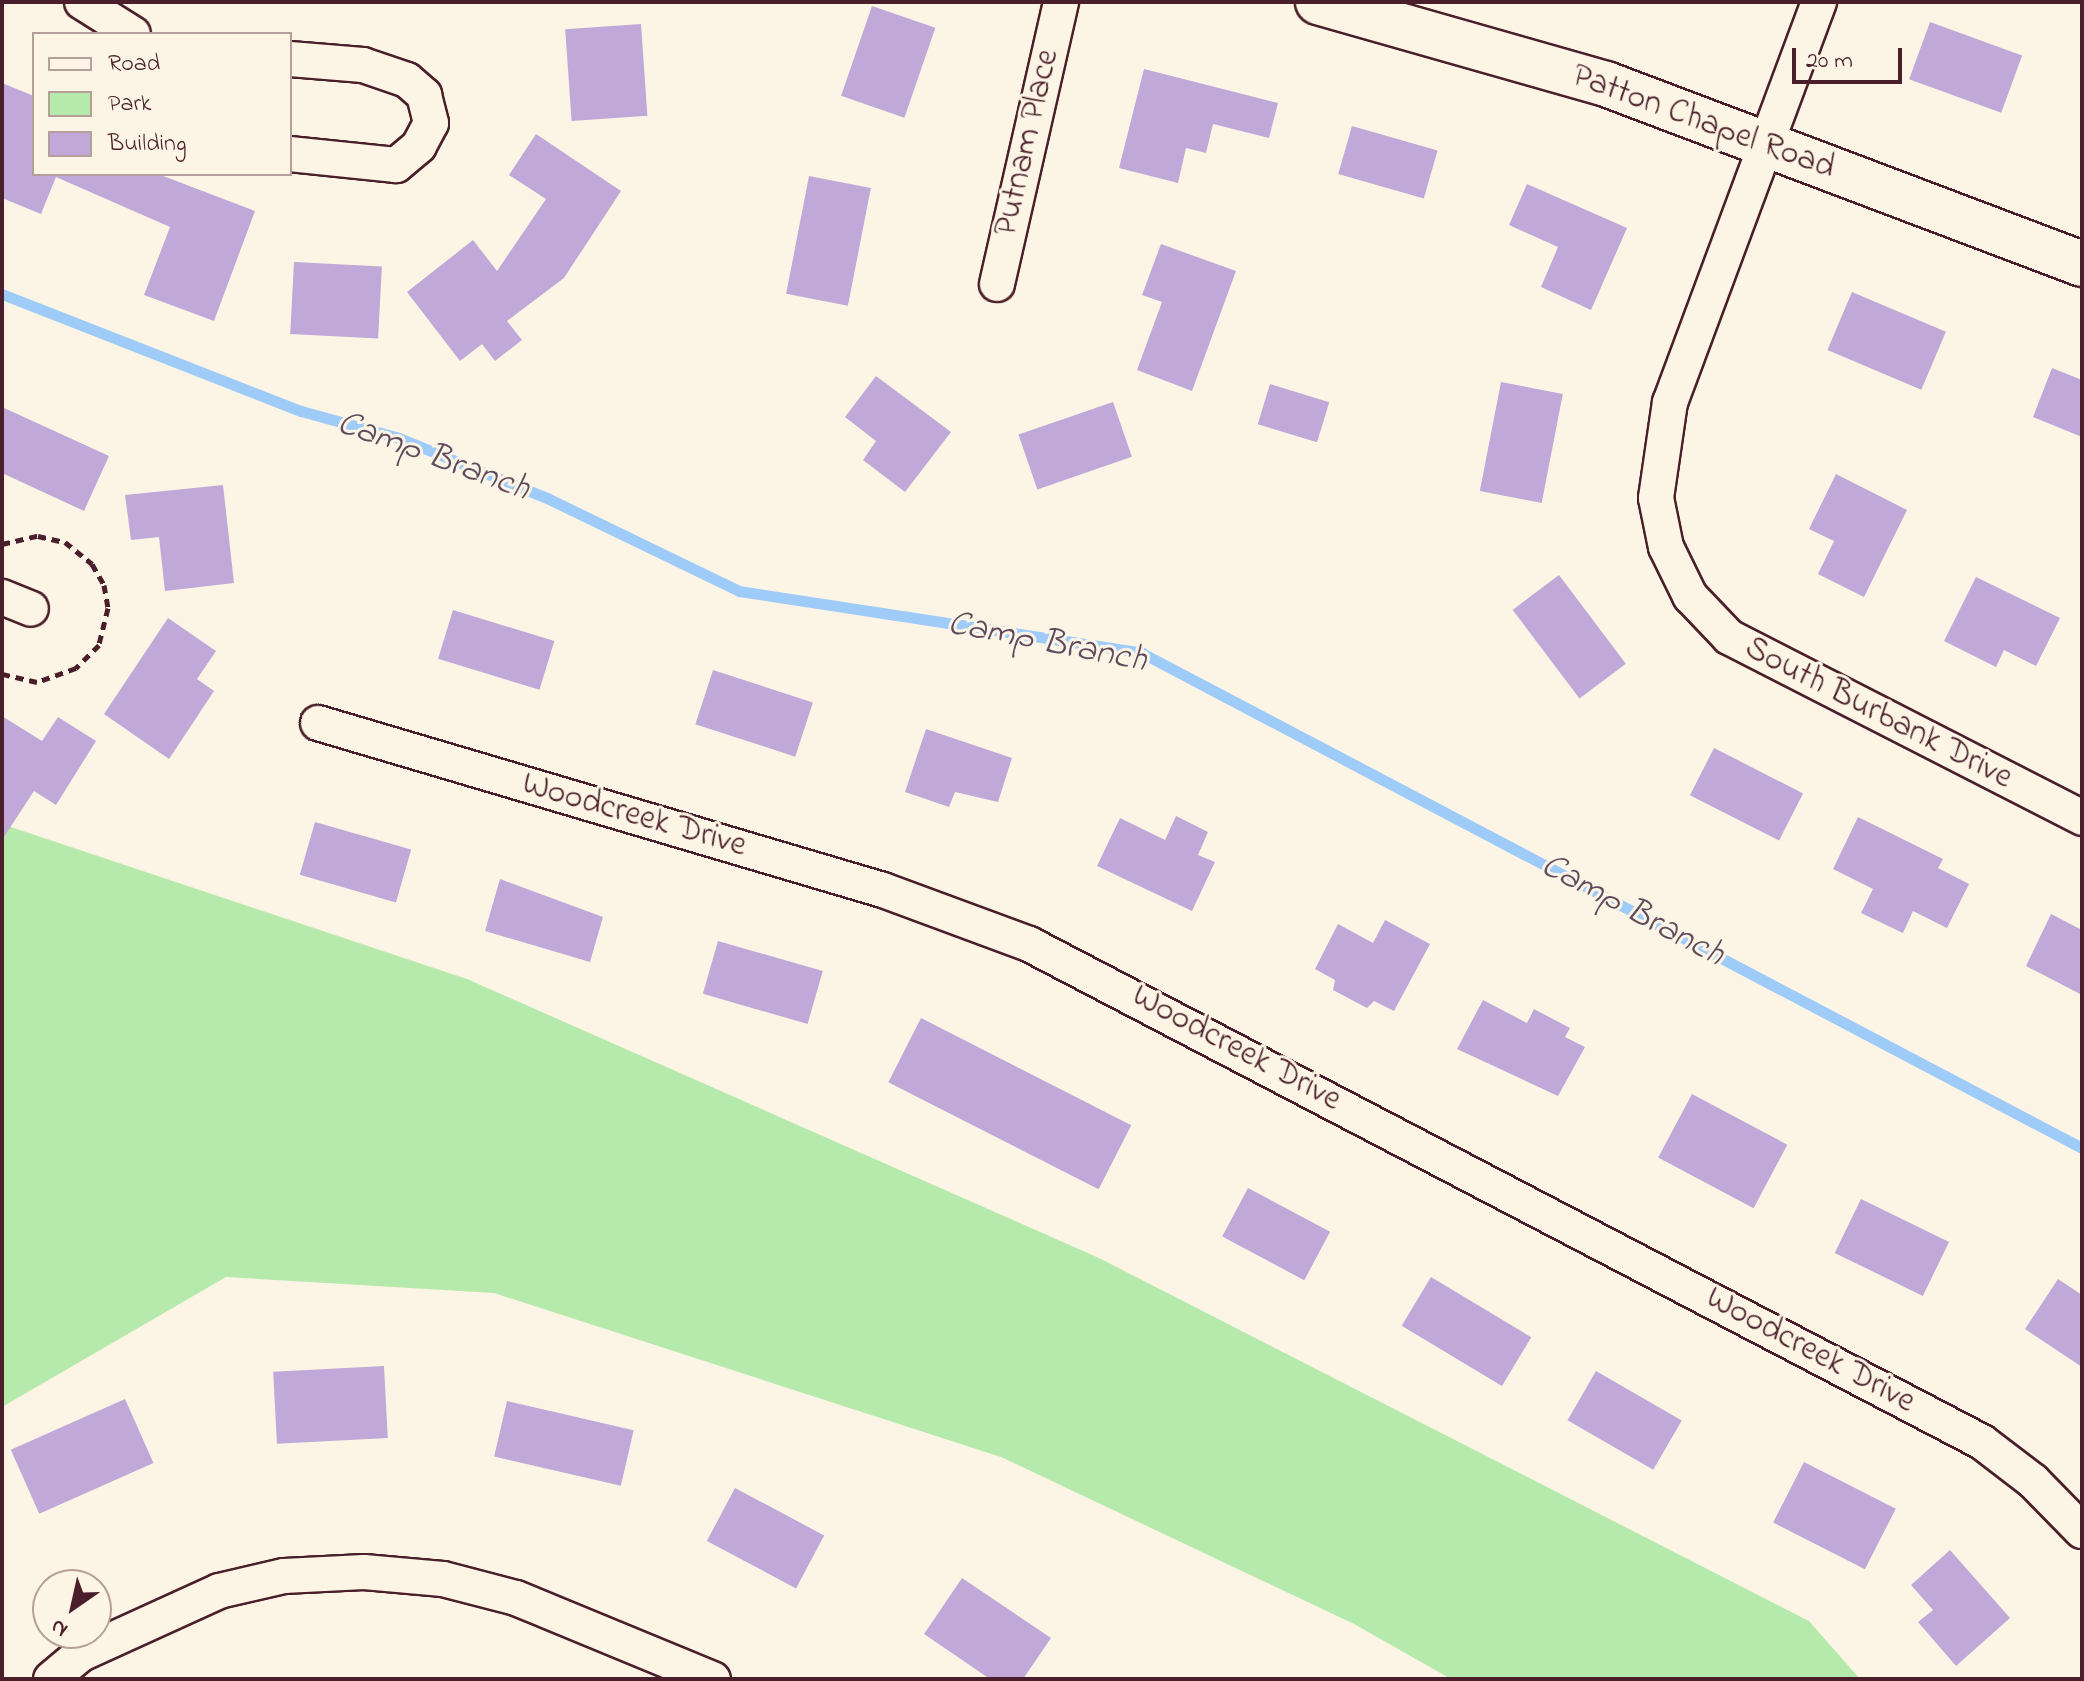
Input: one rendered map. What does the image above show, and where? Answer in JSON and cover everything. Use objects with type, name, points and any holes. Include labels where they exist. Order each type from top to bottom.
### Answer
[{"type":"street","points":[[82,2],[130,32]]},
{"type":"street","name":"Putnam Place","points":[[997,284],[1061,2]]},
{"type":"street","name":"Patton Chapel Road","points":[[1318,2],[1606,84],[2082,264]]},
{"type":"street","name":"South Burbank Drive","points":[[1819,2],[1670,402],[1656,498],[1666,547],[1690,596],[1729,637],[2082,818]]},
{"type":"street","points":[[292,59],[363,65],[407,80],[424,95],[431,123],[419,146],[396,165],[292,154]]},
{"type":"street","name":"Woodcreek Drive","points":[[318,723],[883,890],[1029,944],[1982,1442],[2033,1481],[2082,1531]]},
{"type":"street","points":[[51,1679],[81,1654],[219,1591],[284,1576],[364,1572],[443,1579],[516,1598],[713,1679]]},
{"type":"green space","points":[[2,824],[467,979],[1099,1258],[1809,1621],[1860,1679],[1451,1679],[1354,1624],[1001,1457],[494,1293],[226,1277],[2,1407]]},
{"type":"building","points":[[872,6],[935,28],[904,118],[841,96]]},
{"type":"building","points":[[1930,22],[2022,56],[2001,113],[1909,79]]},
{"type":"building","points":[[641,24],[647,116],[572,121],[565,29]]},
{"type":"building","points":[[1144,69],[1278,103],[1269,138],[1213,124],[1206,153],[1186,148],[1178,183],[1119,168]]},
{"type":"building","points":[[2,83],[32,95],[32,176],[163,176],[255,211],[214,321],[144,295],[170,227],[56,177],[41,214],[2,198]]},
{"type":"building","points":[[1352,126],[1438,151],[1424,199],[1338,174]]},
{"type":"building","points":[[536,134],[621,191],[564,278],[507,321],[522,340],[495,361],[482,344],[460,361],[407,292],[473,240],[497,271],[546,199],[509,175]]},
{"type":"building","points":[[809,176],[871,188],[848,306],[786,294]]},
{"type":"building","points":[[1527,184],[1627,228],[1591,310],[1541,287],[1558,247],[1509,225]]},
{"type":"building","points":[[1161,244],[1236,271],[1192,391],[1137,370],[1162,302],[1142,295]]},
{"type":"building","points":[[294,262],[382,267],[378,339],[290,334]]},
{"type":"building","points":[[1852,292],[1946,332],[1921,390],[1827,350]]},
{"type":"building","points":[[2052,368],[2082,380],[2082,437],[2033,417]]},
{"type":"building","points":[[876,376],[951,432],[905,492],[863,460],[876,441],[845,417]]},
{"type":"building","points":[[1501,382],[1563,394],[1542,503],[1480,491]]},
{"type":"building","points":[[1270,384],[1329,402],[1317,442],[1258,424]]},
{"type":"building","points":[[1113,402],[1132,457],[1037,489],[1018,435]]},
{"type":"building","points":[[2,407],[109,456],[84,511],[2,473]]},
{"type":"building","points":[[1836,474],[1907,510],[1864,597],[1818,574],[1834,541],[1809,529]]},
{"type":"building","points":[[223,485],[234,583],[165,591],[159,537],[131,540],[125,495]]},
{"type":"building","points":[[1559,575],[1626,664],[1579,699],[1513,610]]},
{"type":"building","points":[[1976,577],[2060,618],[2036,666],[2004,650],[1996,667],[1944,641]]},
{"type":"building","points":[[453,610],[554,641],[539,690],[438,659]]},
{"type":"building","points":[[168,618],[216,651],[197,679],[214,691],[169,759],[104,714]]},
{"type":"building","points":[[713,670],[813,702],[795,757],[695,724]]},
{"type":"building","points":[[2,716],[42,741],[58,717],[96,741],[56,805],[34,791],[2,840]]},
{"type":"building","points":[[926,729],[1012,758],[998,802],[955,792],[949,807],[905,792]]},
{"type":"building","points":[[1714,748],[1803,793],[1779,841],[1690,795]]},
{"type":"building","points":[[1176,816],[1208,832],[1198,855],[1215,862],[1192,911],[1097,866],[1120,818],[1165,840]]},
{"type":"building","points":[[1858,817],[1943,859],[1938,868],[1969,884],[1947,928],[1913,911],[1903,933],[1861,913],[1873,889],[1833,869]]},
{"type":"building","points":[[315,822],[411,850],[396,902],[300,875]]},
{"type":"building","points":[[500,879],[603,917],[590,962],[485,931]]},
{"type":"building","points":[[2051,914],[2082,930],[2082,995],[2026,966]]},
{"type":"building","points":[[1385,920],[1430,944],[1394,1011],[1374,1001],[1367,1008],[1333,990],[1335,980],[1315,969],[1338,924],[1373,943]]},
{"type":"building","points":[[718,941],[823,971],[808,1024],[703,994]]},
{"type":"building","points":[[1483,1000],[1527,1023],[1534,1009],[1570,1028],[1565,1037],[1585,1047],[1558,1096],[1457,1049]]},
{"type":"building","points":[[921,1018],[1131,1125],[1099,1189],[888,1082]]},
{"type":"building","points":[[1692,1094],[1787,1145],[1754,1208],[1658,1158]]},
{"type":"building","points":[[1248,1188],[1330,1232],[1304,1280],[1222,1237]]},
{"type":"building","points":[[1861,1199],[1949,1242],[1923,1296],[1835,1253]]},
{"type":"building","points":[[1431,1277],[1531,1337],[1502,1386],[1402,1326]]},
{"type":"building","points":[[2058,1279],[2082,1295],[2082,1367],[2025,1329]]},
{"type":"building","points":[[384,1366],[388,1438],[277,1444],[273,1372]]},
{"type":"building","points":[[1596,1371],[1682,1420],[1653,1470],[1568,1420]]},
{"type":"building","points":[[125,1399],[153,1463],[39,1514],[11,1450]]},
{"type":"building","points":[[507,1401],[634,1430],[621,1486],[494,1457]]},
{"type":"building","points":[[1804,1462],[1896,1509],[1865,1569],[1773,1523]]},
{"type":"building","points":[[735,1488],[824,1535],[796,1588],[707,1541]]},
{"type":"building","points":[[1950,1550],[2010,1618],[1956,1666],[1918,1622],[1933,1610],[1911,1585]]},
{"type":"building","points":[[962,1578],[1051,1638],[1023,1679],[990,1679],[924,1634]]},
{"type":"waterway","name":"Camp Branch","points":[[2,294],[301,411],[399,438],[549,499],[739,591],[1142,653],[2082,1148]]}]
